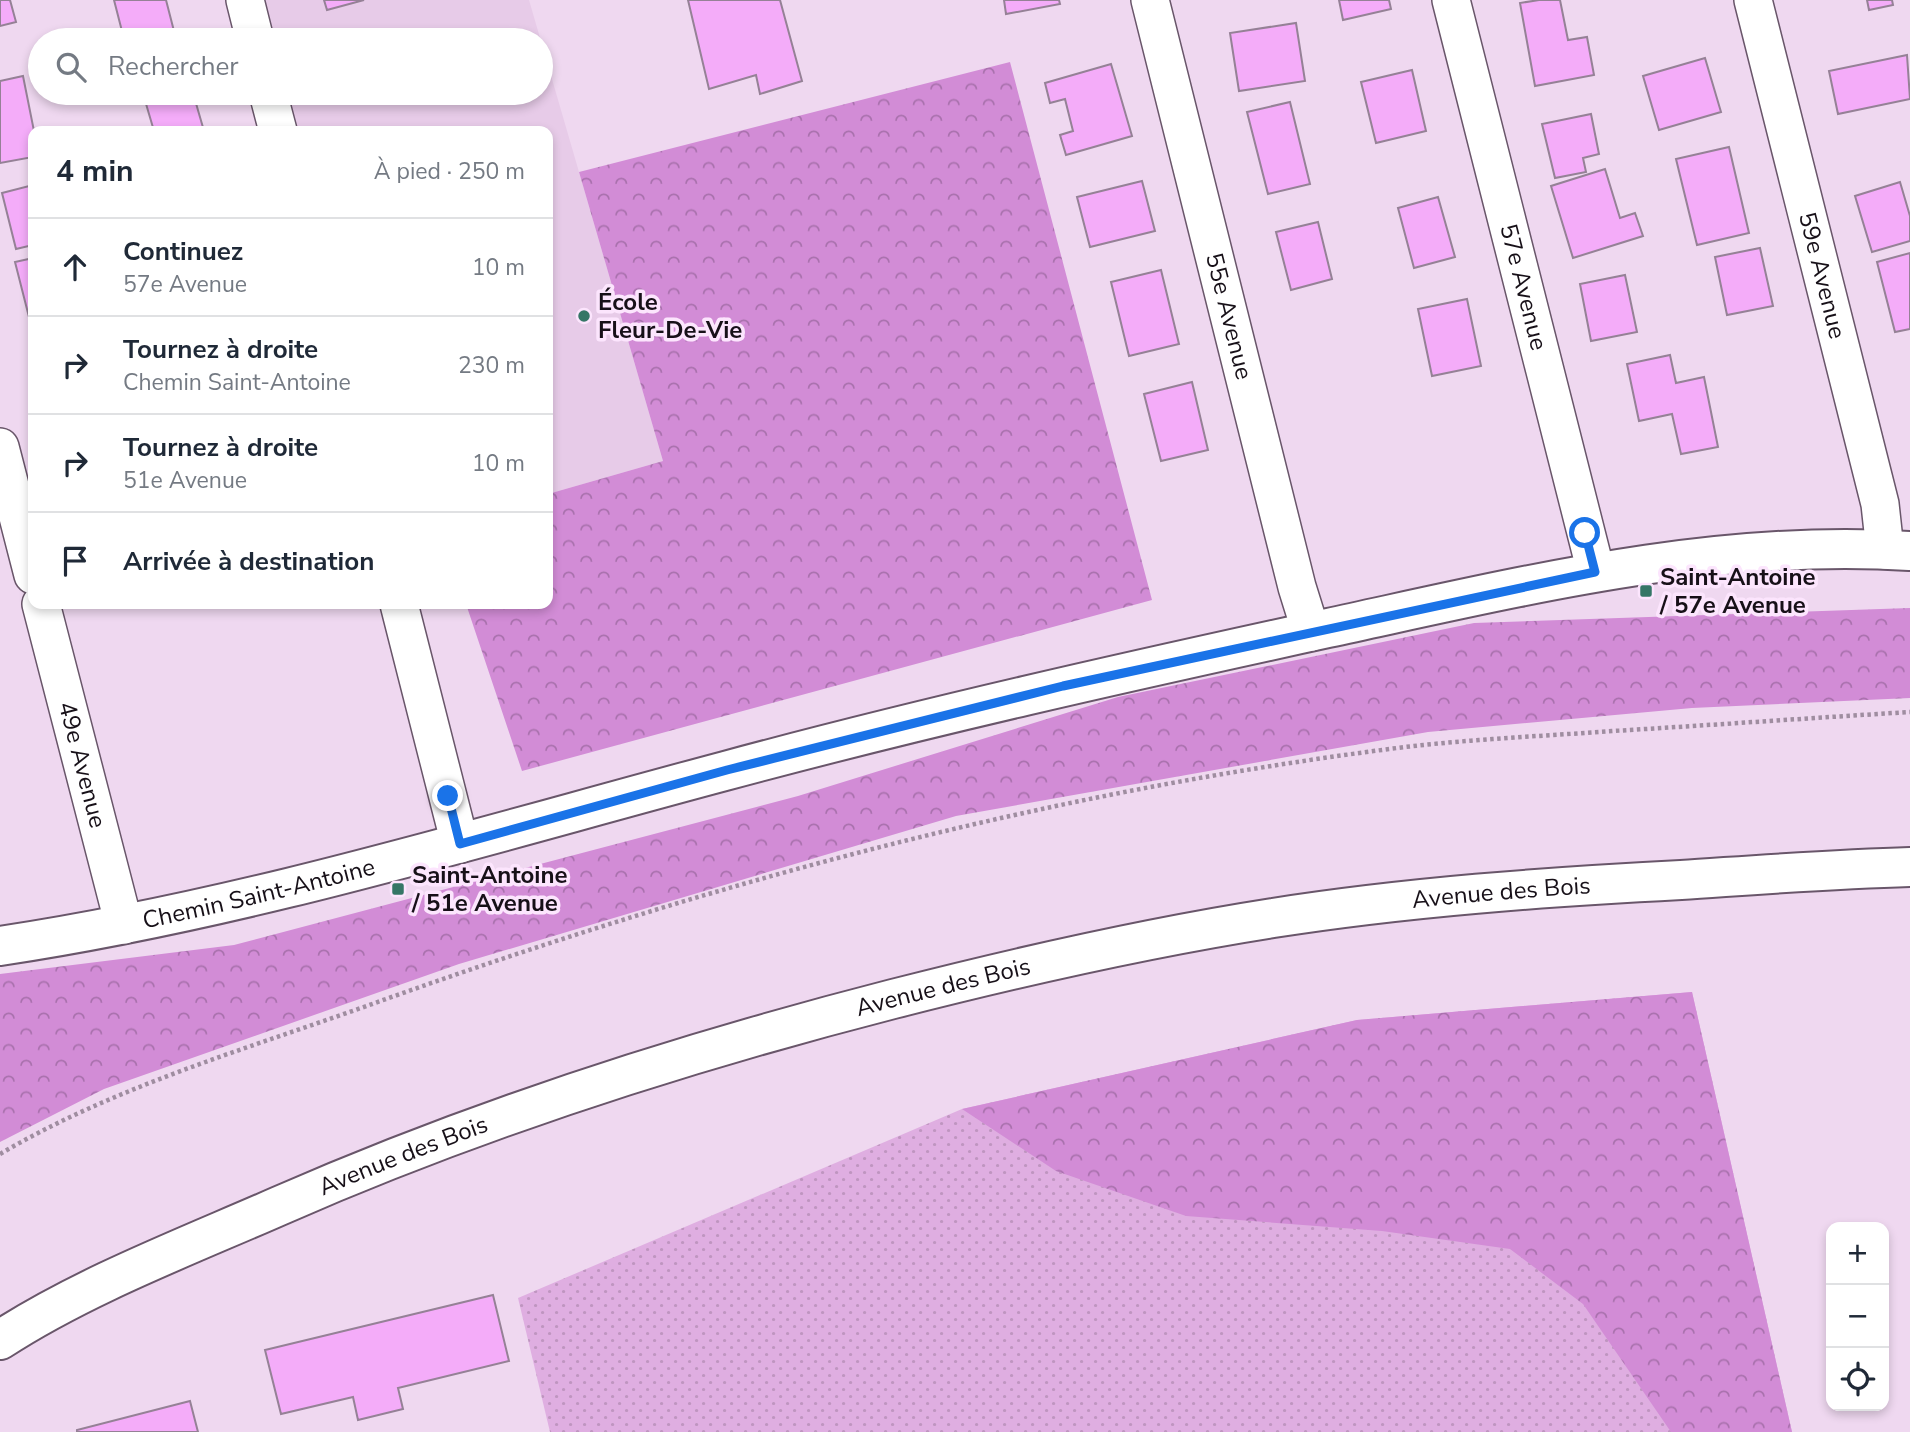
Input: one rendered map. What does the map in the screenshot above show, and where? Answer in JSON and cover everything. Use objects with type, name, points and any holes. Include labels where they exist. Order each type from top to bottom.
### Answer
[{"type":"street","points":[[245,0],[252,28]]},
{"type":"street","name":"55e Avenue","points":[[1150,0],[1297,587],[1311,632]]},
{"type":"street","name":"57e Avenue","points":[[1451,0],[1595,572]]},
{"type":"street","name":"59e Avenue","points":[[1753,0],[1880,504],[1897,551]]},
{"type":"street","points":[[271,105],[277,126]]},
{"type":"street","points":[[0,447],[28,556]]},
{"type":"street","name":"Chemin Saint-Antoine","points":[[0,946],[124,925],[460,844],[727,770],[1063,686],[1595,572],[1702,558],[1800,550],[1897,551]]},
{"type":"street","name":"49e Avenue","points":[[42,609],[124,925]]},
{"type":"street","points":[[400,609],[460,844]]},
{"type":"street","name":"Avenue des Bois","points":[[10,1330],[200,1241],[359,1171],[530,1107],[757,1035],[1038,963],[1274,918],[1433,898],[1592,884],[1910,867]]},
{"type":"path","points":[[0,1154],[36,1133],[153,1083],[532,947],[788,869],[920,836],[1151,787],[1410,747],[1491,738],[1910,712]]},
{"type":"shaded area","points":[[245,0],[529,0],[537,28],[253,28]]},
{"type":"shaded area","name":"École Fleur-De-Vie","points":[[553,82],[663,461],[553,493],[553,126],[280,126],[273,105],[553,105]]},
{"type":"shaded area","points":[[1692,992],[1792,1432],[550,1432],[518,1298],[962,1109],[1357,1020]]},
{"type":"green space","points":[[1010,62],[1152,600],[522,771],[468,609],[553,609],[553,493],[663,461],[579,172]]},
{"type":"green space","points":[[1910,608],[1910,698],[1692,708],[1428,732],[956,816],[459,964],[104,1089],[0,1142],[0,974],[234,945],[798,796],[1118,697],[1474,623]]},
{"type":"green space","points":[[1692,992],[1792,1432],[1671,1432],[1583,1304],[1510,1249],[1382,1231],[1186,1216],[1056,1171],[962,1109],[1357,1020]]},
{"type":"building","points":[[0,0],[10,0],[16,22],[0,26]]},
{"type":"building","points":[[114,0],[166,0],[173,28],[121,28]]},
{"type":"building","points":[[324,0],[364,0],[327,10]]},
{"type":"building","points":[[688,0],[780,0],[802,81],[760,94],[756,75],[709,89]]},
{"type":"building","points":[[1004,0],[1059,0],[1060,4],[1006,14]]},
{"type":"building","points":[[1339,0],[1389,0],[1391,9],[1343,20]]},
{"type":"building","points":[[1560,0],[1568,40],[1587,37],[1594,75],[1535,86],[1520,3]]},
{"type":"building","points":[[1867,0],[1892,0],[1893,5],[1869,10]]},
{"type":"building","points":[[1296,23],[1305,81],[1239,91],[1230,33]]},
{"type":"building","points":[[1907,55],[1910,99],[1838,114],[1829,71]]},
{"type":"building","points":[[1705,58],[1721,112],[1659,130],[1643,76]]},
{"type":"building","points":[[1111,64],[1132,136],[1066,155],[1060,135],[1073,131],[1065,99],[1050,103],[1045,83]]},
{"type":"building","points":[[1412,70],[1426,131],[1376,143],[1361,82]]},
{"type":"building","points":[[23,76],[33,126],[28,126],[28,158],[0,163],[0,81]]},
{"type":"building","points":[[1290,102],[1310,184],[1268,194],[1247,112]]},
{"type":"building","points":[[146,105],[196,105],[203,126],[153,126]]},
{"type":"building","points":[[1591,114],[1599,154],[1583,158],[1586,172],[1555,178],[1542,124]]},
{"type":"building","points":[[1729,147],[1749,233],[1697,245],[1676,159]]},
{"type":"building","points":[[1605,169],[1620,218],[1635,213],[1643,236],[1573,258],[1551,186]]},
{"type":"building","points":[[1142,181],[1155,231],[1090,247],[1077,197]]},
{"type":"building","points":[[1900,182],[1910,216],[1910,241],[1872,252],[1855,196]]},
{"type":"building","points":[[28,186],[28,246],[16,249],[2,193]]},
{"type":"building","points":[[1438,197],[1455,257],[1414,268],[1398,208]]},
{"type":"building","points":[[1318,222],[1332,279],[1291,290],[1276,232]]},
{"type":"building","points":[[1760,248],[1773,306],[1727,315],[1715,257]]},
{"type":"building","points":[[1910,253],[1910,329],[1895,332],[1877,262]]},
{"type":"building","points":[[28,259],[28,313],[15,262]]},
{"type":"building","points":[[1161,270],[1179,344],[1129,356],[1111,282]]},
{"type":"building","points":[[1625,275],[1637,332],[1591,341],[1580,284]]},
{"type":"building","points":[[1467,299],[1481,366],[1432,376],[1418,309]]},
{"type":"building","points":[[1670,355],[1676,383],[1704,377],[1718,447],[1681,454],[1672,414],[1639,421],[1627,364]]},
{"type":"building","points":[[1192,382],[1208,450],[1161,461],[1144,394]]},
{"type":"building","points":[[493,1295],[509,1361],[398,1388],[403,1409],[358,1420],[353,1397],[281,1414],[265,1350]]},
{"type":"building","points":[[190,1401],[198,1432],[77,1432],[77,1430]]},
{"type":"place","name":"École Fleur-De-Vie","points":[[584,316]]},
{"type":"place","name":"Saint-Antoine / 57e Avenue","points":[[1646,591]]},
{"type":"place","name":"Saint-Antoine / 51e Avenue","points":[[398,889]]},
{"type":"route","points":[[448,796],[460,844],[727,770],[1063,686],[1595,572],[1585,533]]}]
